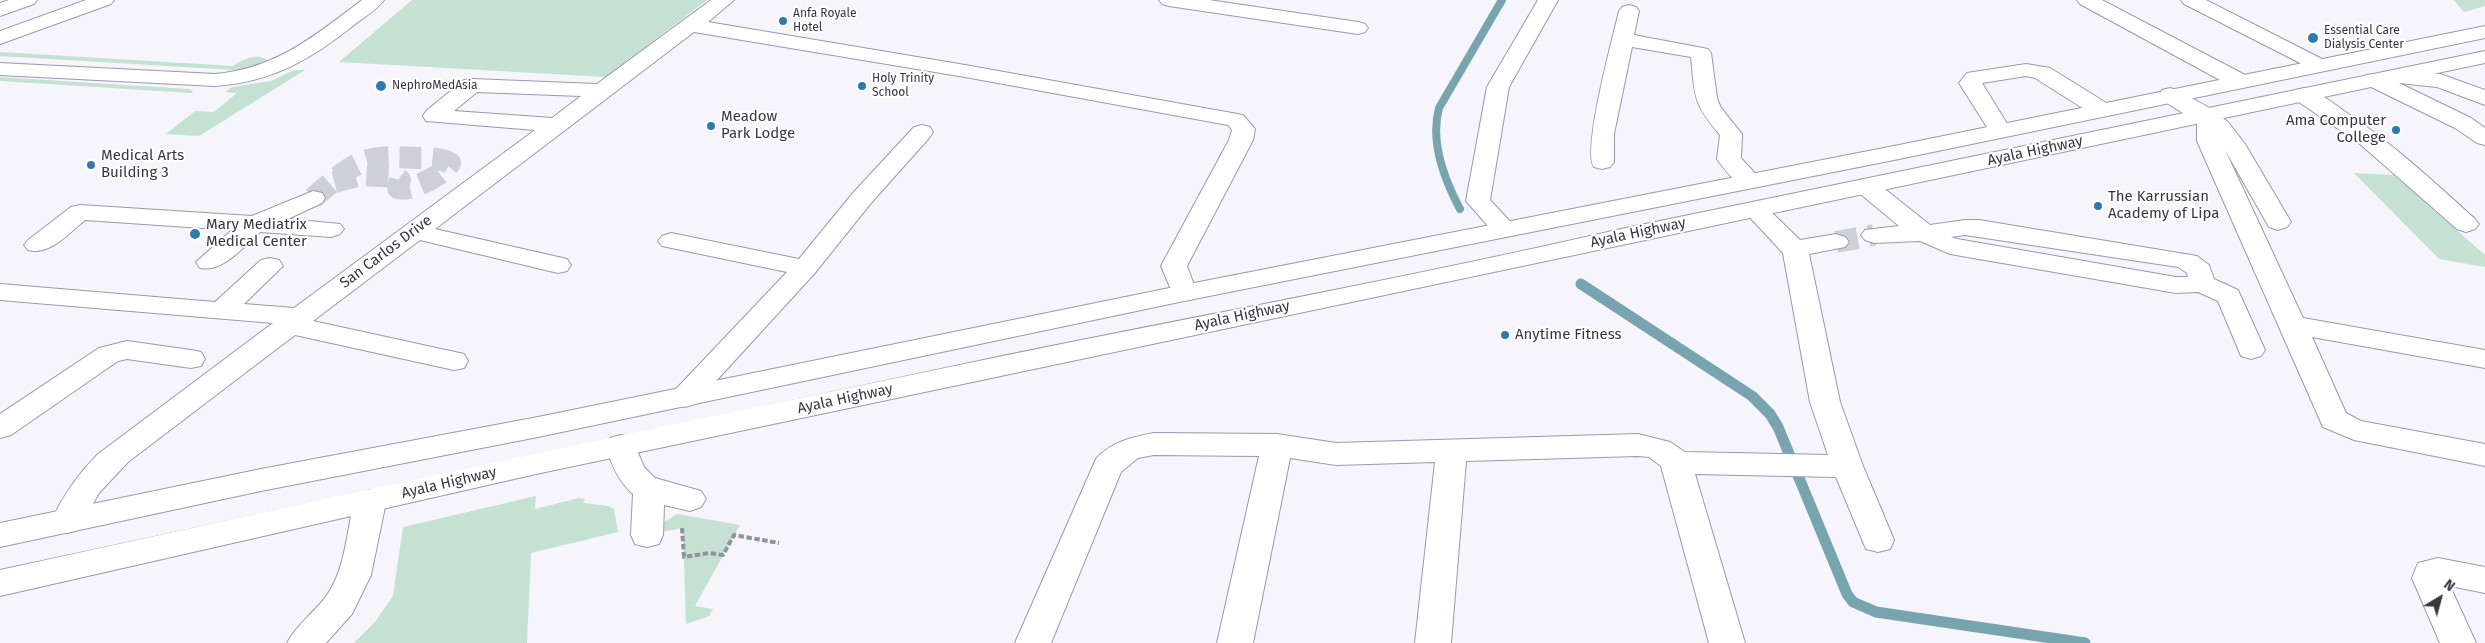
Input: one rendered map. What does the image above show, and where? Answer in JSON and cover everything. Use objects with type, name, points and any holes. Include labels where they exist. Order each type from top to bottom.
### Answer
[{"type":"main road","points":[[0,10],[27,0]]},
{"type":"main road","points":[[0,38],[104,0]]},
{"type":"main road","points":[[0,69],[215,80],[240,78],[269,70],[295,58],[374,0]]},
{"type":"main road","name":"San Carlos Drive","points":[[67,521],[79,495],[106,463],[413,231],[560,124],[724,0]]},
{"type":"main road","points":[[1169,0],[1358,28]]},
{"type":"main road","points":[[1504,229],[1478,201],[1498,87],[1548,0]]},
{"type":"main road","points":[[2088,0],[2239,81]]},
{"type":"main road","points":[[2190,0],[2320,65]]},
{"type":"main road","points":[[1602,162],[1603,134],[1629,11]]},
{"type":"main road","points":[[690,25],[975,72],[1235,120],[1244,129],[1241,140],[1174,266],[1184,293]]},
{"type":"main road","name":"Ayala Highway","points":[[0,535],[685,397],[1184,293],[1750,181],[2485,32]]},
{"type":"main road","points":[[1624,39],[1701,53],[1706,98],[1711,110],[1731,134],[1729,159],[1750,181]]},
{"type":"main road","name":"Ayala Highway","points":[[0,583],[621,446],[1178,329],[1494,266],[1621,237],[1868,187],[2203,114],[2485,57]]},
{"type":"main road","points":[[2000,130],[1970,83],[1975,78],[2033,70],[2042,73],[2100,109]]},
{"type":"main road","points":[[2384,78],[2438,79],[2455,84],[2485,98]]},
{"type":"main road","points":[[2384,78],[2485,138]]},
{"type":"main road","points":[[560,124],[434,116],[472,85],[604,91]]},
{"type":"main road","points":[[2170,95],[2203,114],[2220,127],[2278,222]]},
{"type":"main road","points":[[2304,95],[2339,116],[2379,146],[2466,224]]},
{"type":"main road","points":[[2203,114],[2208,122],[2209,141],[2251,230],[2332,415],[2339,424],[2354,430],[2485,456]]},
{"type":"main road","points":[[685,397],[805,268],[862,198],[922,132]]},
{"type":"main road","points":[[1868,187],[1924,233],[1940,243],[1958,248],[2176,285],[2200,283],[2229,296],[2250,350]]},
{"type":"main road","points":[[209,262],[253,225],[313,198]]},
{"type":"main road","points":[[1755,210],[1794,250],[1797,257],[1820,382],[1848,466],[1878,540]]},
{"type":"main road","points":[[37,245],[80,212],[331,229]]},
{"type":"main road","points":[[413,231],[558,265]]},
{"type":"main road","points":[[1874,235],[1924,233]]},
{"type":"main road","points":[[1470,236],[1494,266]]},
{"type":"main road","points":[[671,241],[805,268]]},
{"type":"main road","points":[[1794,250],[1836,242]]},
{"type":"main road","points":[[221,311],[270,266]]},
{"type":"main road","points":[[0,292],[221,311],[296,321],[454,361]]},
{"type":"main road","points":[[2292,324],[2485,359]]},
{"type":"main road","points":[[0,428],[109,354],[127,350],[191,359]]},
{"type":"main road","points":[[1033,643],[1100,479],[1114,458],[1135,447],[1154,444],[1276,445],[1336,454],[1638,445],[1655,448],[1670,454],[1676,463],[1727,643]]},
{"type":"main road","points":[[1234,643],[1276,445]]},
{"type":"main road","points":[[621,446],[628,470],[649,490],[690,499]]},
{"type":"main road","points":[[1433,643],[1451,452]]},
{"type":"main road","points":[[1676,463],[1848,466]]},
{"type":"main road","points":[[647,535],[649,490]]},
{"type":"main road","points":[[305,643],[340,604],[354,575],[370,502]]},
{"type":"main road","points":[[2458,643],[2428,575],[2432,571],[2438,571],[2485,580]]},
{"type":"path","points":[[684,557],[709,553],[723,555],[734,535],[779,543]]},
{"type":"green space","points":[[412,0],[707,0],[606,77],[339,62]]},
{"type":"green space","points":[[2454,0],[2485,0],[2485,6],[2464,12]]},
{"type":"green space","points":[[0,52],[233,66],[241,61],[255,57],[264,58],[269,61],[254,67],[234,70],[0,56]]},
{"type":"green space","points":[[294,70],[305,70],[199,136],[166,134],[195,111],[214,112],[237,93],[225,92],[232,87],[271,81]]},
{"type":"green space","points":[[0,77],[188,89],[193,91],[191,93],[0,81]]},
{"type":"green space","points":[[2354,173],[2394,175],[2485,255],[2485,267],[2439,259]]},
{"type":"green space","points":[[536,496],[535,509],[579,498],[585,499],[583,503],[608,506],[614,509],[618,532],[531,553],[527,643],[354,643],[375,622],[393,596],[403,527]]},
{"type":"green space","points":[[677,514],[740,525],[695,606],[713,609],[709,616],[686,624],[683,528],[656,533],[661,524]]},
{"type":"waterway","points":[[1460,209],[1444,173],[1437,147],[1436,133],[1439,108],[1502,0]]},
{"type":"waterway","points":[[1581,284],[1752,396],[1770,414],[1778,427],[1847,594],[1853,602],[1876,612],[2085,643]]},
{"type":"tunnel","points":[[313,198],[338,177],[348,169],[369,160],[397,157],[425,158],[438,159],[450,163],[441,173],[427,182],[404,189],[398,188],[400,180],[396,177],[361,175],[331,183]]},
{"type":"tunnel","points":[[1836,242],[1874,235]]},
{"type":"place","name":"Anfa Royale Hotel","points":[[783,21]]},
{"type":"place","name":"Essential Care Dialysis Center","points":[[2313,38]]},
{"type":"place","name":"NephroMedAsia","points":[[381,86]]},
{"type":"place","name":"Holy Trinity School","points":[[862,86]]},
{"type":"place","name":"Meadow Park Lodge","points":[[711,126]]},
{"type":"place","name":"Ama Computer College","points":[[2396,130]]},
{"type":"place","name":"Medical Arts Building 3","points":[[91,165]]},
{"type":"place","name":"The Karrussian Academy of Lipa","points":[[2098,206]]},
{"type":"place","name":"Mary Mediatrix Medical Center","points":[[195,234]]},
{"type":"place","name":"Anytime Fitness","points":[[1505,335]]}]
